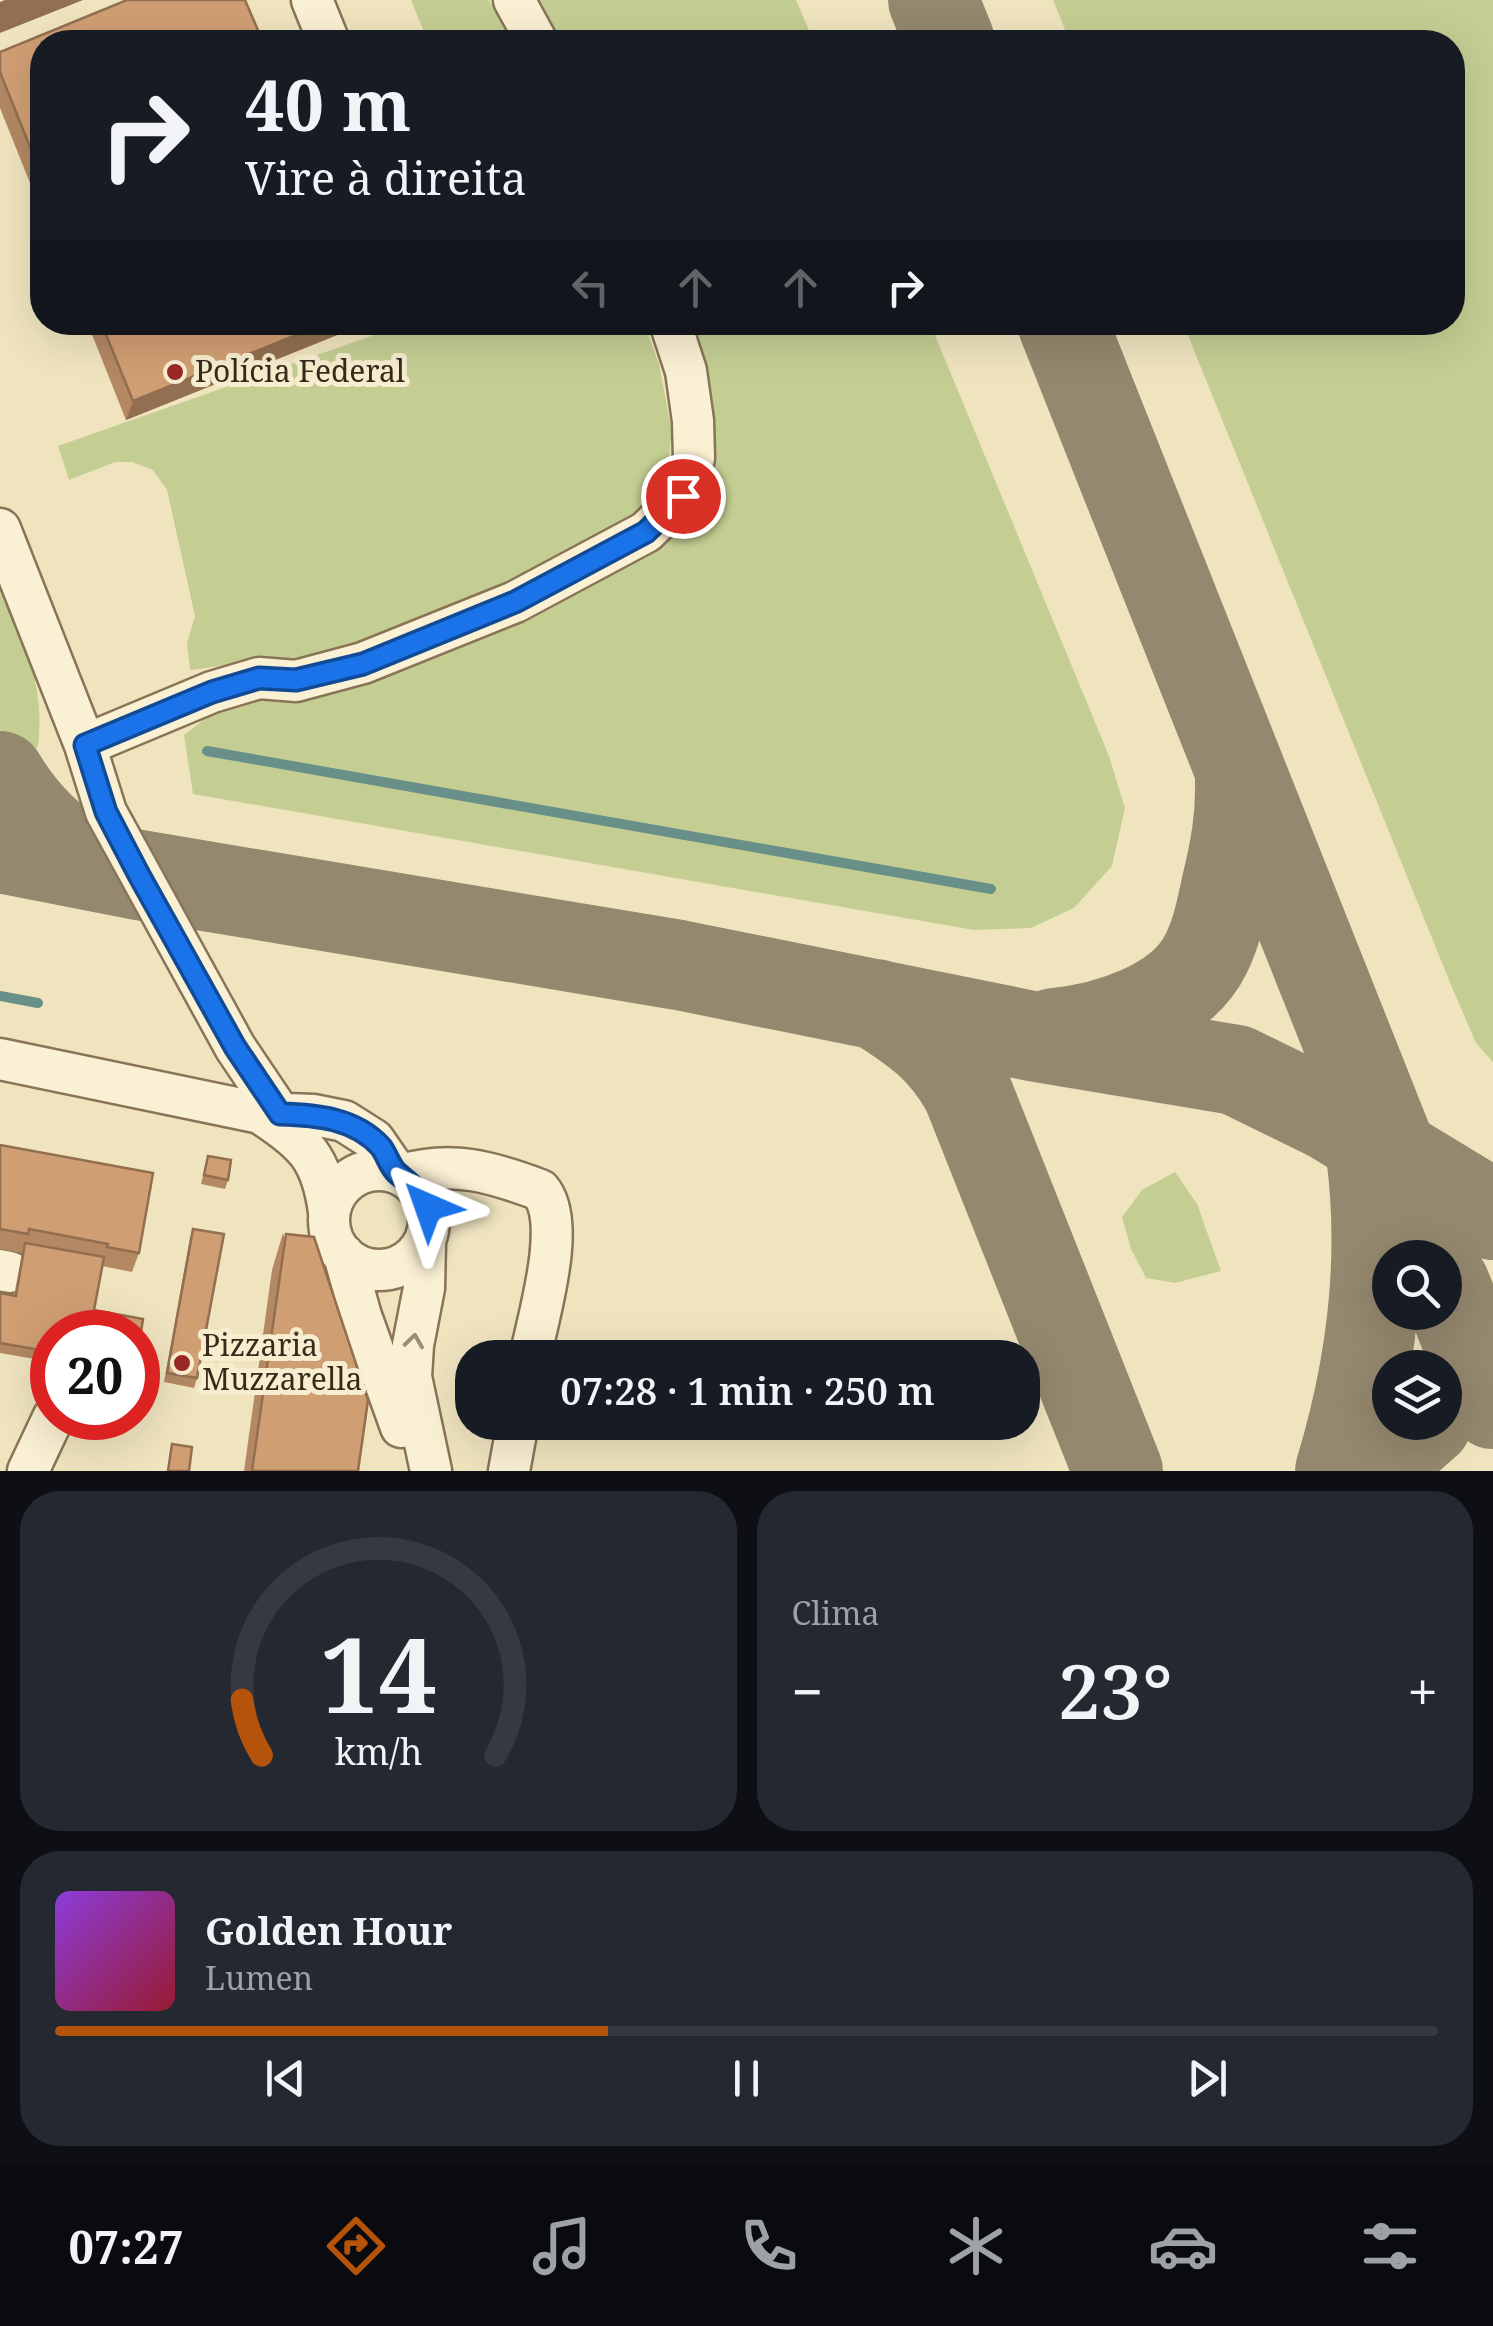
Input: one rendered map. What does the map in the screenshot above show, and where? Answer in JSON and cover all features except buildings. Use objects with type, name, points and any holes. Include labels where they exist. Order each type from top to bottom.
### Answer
[{"type":"lane","points":[[312,0],[324,30]]},
{"type":"lane","points":[[514,0],[530,30]]},
{"type":"lane","points":[[85,745],[212,692],[259,678],[296,680],[363,664],[515,602],[646,532],[683,496],[694,458],[694,421],[686,371],[674,335]]},
{"type":"lane","points":[[0,529],[85,745],[106,812],[270,1113],[311,1152],[323,1177],[335,1243],[344,1256],[402,1430],[415,1463],[423,1471]]},
{"type":"lane","points":[[0,1059],[270,1113],[314,1115],[344,1122],[374,1140],[398,1174],[418,1188],[428,1207],[424,1288],[412,1345],[411,1377],[431,1471]]},
{"type":"lane","points":[[330,1212],[342,1186],[367,1171],[398,1174],[450,1166],[540,1190],[553,1222],[533,1340]]},
{"type":"lane","points":[[344,1256],[360,1267],[379,1271],[397,1268],[413,1257],[449,1206],[460,1198],[522,1183]]},
{"type":"lane","points":[[28,1471],[43,1440]]},
{"type":"lane","points":[[509,1471],[515,1440]]},
{"type":"green space","points":[[411,0],[489,0],[506,30],[423,30]]},
{"type":"green space","points":[[513,0],[796,0],[809,30],[529,30]]},
{"type":"green space","points":[[1053,0],[1493,0],[1493,1062],[1476,1043],[1451,985],[1188,335],[1465,335],[1465,30],[1065,30]]},
{"type":"green space","points":[[374,335],[648,335],[659,364],[672,432],[665,485],[635,524],[559,565],[323,665],[229,665],[190,670],[187,643],[195,616],[167,490],[153,470],[132,462],[115,462],[69,480],[58,446]]},
{"type":"green space","points":[[672,335],[935,335],[1109,756],[1125,808],[1112,866],[1074,908],[1031,928],[974,930],[193,794],[184,735],[206,718],[678,510]]},
{"type":"green space","points":[[0,583],[24,643],[39,702],[38,746],[27,756],[12,759],[0,729]]},
{"type":"green space","points":[[1175,1172],[1197,1204],[1221,1271],[1175,1283],[1146,1278],[1131,1249],[1122,1217],[1142,1190]]},
{"type":"waterway","points":[[207,751],[991,889]]},
{"type":"waterway","points":[[0,996],[38,1003]]},
{"type":"taxiway","points":[[933,0],[945,30]]},
{"type":"taxiway","points":[[1067,335],[1427,1240]]},
{"type":"taxiway","points":[[0,776],[40,828],[94,864]]},
{"type":"taxiway","points":[[1054,1033],[1097,1026],[1140,1011],[1161,1000],[1194,972],[1210,946],[1220,913],[1237,834],[1240,780]]},
{"type":"taxiway","points":[[0,848],[139,875],[679,965],[1032,1036],[1236,1070],[1330,1116],[1493,1215]]},
{"type":"taxiway","points":[[876,1004],[928,1041],[967,1091],[1118,1471]]},
{"type":"taxiway","points":[[1340,1471],[1360,1393],[1376,1274],[1371,1154]]},
{"type":"taxiway","points":[[1462,1327],[1493,1404]]},
{"type":"taxiway","points":[[1371,1471],[1406,1440]]},
{"type":"place","name":"Polícia Federal","points":[[175,372]]},
{"type":"place","name":"Pizzaria Muzzarella","points":[[182,1363]]},
{"type":"route","points":[[428,1207],[418,1188],[396,1172],[374,1140],[344,1122],[314,1115],[280,1114],[235,1047],[139,875],[106,812],[85,745],[212,692],[259,678],[296,680],[363,664],[515,602],[646,532],[683,496]]}]
